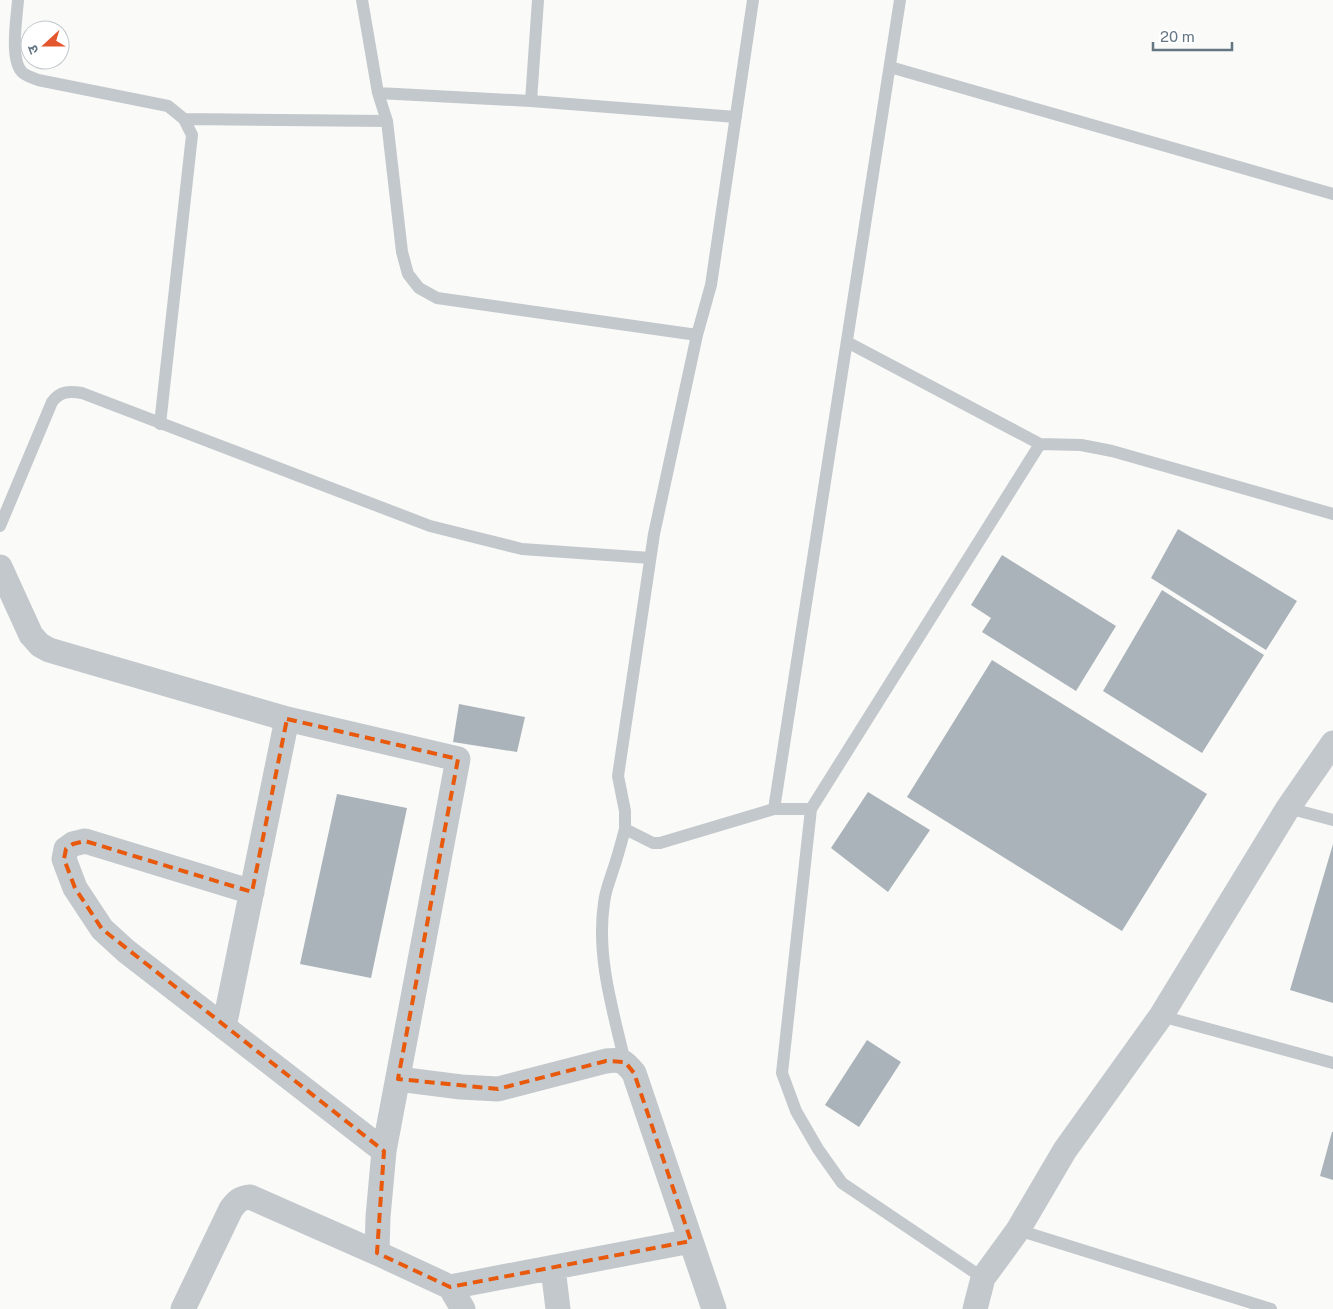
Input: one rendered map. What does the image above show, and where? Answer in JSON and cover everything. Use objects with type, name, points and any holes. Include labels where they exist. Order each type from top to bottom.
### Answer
[{"type":"street","points":[[0,567],[31,635],[44,647],[287,719],[458,759],[384,1151],[377,1253]]},
{"type":"street","points":[[224,1027],[287,719]]},
{"type":"street","points":[[975,1309],[983,1278],[1018,1230],[1065,1150],[1161,1016],[1288,808],[1333,743]]},
{"type":"street","points":[[252,892],[86,841],[73,844],[66,849],[64,859],[75,888],[102,929],[126,951],[384,1151]]},
{"type":"street","points":[[398,1079],[461,1087],[498,1089],[606,1060],[625,1062],[634,1073],[714,1309]]},
{"type":"street","points":[[184,1309],[231,1209],[242,1198],[250,1197],[450,1287],[690,1242]]},
{"type":"street","points":[[552,1268],[558,1309]]},
{"type":"street","points":[[450,1287],[462,1309]]},
{"type":"lane","points":[[18,0],[15,49],[18,66],[24,74],[38,80],[168,106],[184,120],[192,135],[160,424]]},
{"type":"lane","points":[[362,0],[378,92],[387,121],[402,252],[408,274],[419,288],[437,298],[697,335]]},
{"type":"lane","points":[[530,101],[538,0]]},
{"type":"lane","points":[[625,1062],[607,983],[602,940],[603,905],[606,890],[625,829],[626,811],[618,776],[650,558],[697,335],[712,285],[753,0]]},
{"type":"lane","points":[[774,809],[900,0]]},
{"type":"lane","points":[[890,67],[1333,194]]},
{"type":"lane","points":[[378,92],[530,101],[736,117]]},
{"type":"lane","points":[[184,120],[387,121]]},
{"type":"lane","points":[[847,342],[1040,444],[1082,445],[1112,451],[1333,514]]},
{"type":"lane","points":[[0,526],[52,402],[64,392],[73,392],[430,526],[522,549],[650,558]]},
{"type":"lane","points":[[983,1278],[842,1182],[818,1149],[796,1111],[782,1073],[811,809],[1040,444]]},
{"type":"lane","points":[[1288,808],[1333,820]]},
{"type":"lane","points":[[625,829],[653,843],[660,843],[774,809],[811,809]]},
{"type":"lane","points":[[1161,1016],[1333,1063]]},
{"type":"lane","points":[[1018,1230],[1271,1309]]},
{"type":"highlighted area","points":[[287,719],[458,759],[398,1079],[498,1089],[606,1061],[625,1062],[634,1073],[691,1241],[450,1287],[377,1253],[384,1151],[102,929],[75,888],[64,859],[66,849],[73,844],[85,841],[252,892]]},
{"type":"building","points":[[1178,529],[1297,601],[1266,650],[1151,578]]},
{"type":"building","points":[[1002,555],[1116,626],[1076,691],[982,632],[991,618],[971,605]]},
{"type":"building","points":[[1162,590],[1264,655],[1202,753],[1103,691]]},
{"type":"building","points":[[992,660],[1207,794],[1122,931],[907,797]]},
{"type":"building","points":[[459,704],[525,717],[517,752],[453,742]]},
{"type":"building","points":[[868,792],[930,830],[888,892],[831,848]]},
{"type":"building","points":[[337,794],[407,808],[371,978],[300,964]]},
{"type":"building","points":[[1333,844],[1333,1003],[1290,990]]},
{"type":"building","points":[[867,1040],[901,1062],[859,1127],[825,1105]]},
{"type":"building","points":[[1333,1132],[1333,1180],[1320,1176]]}]
